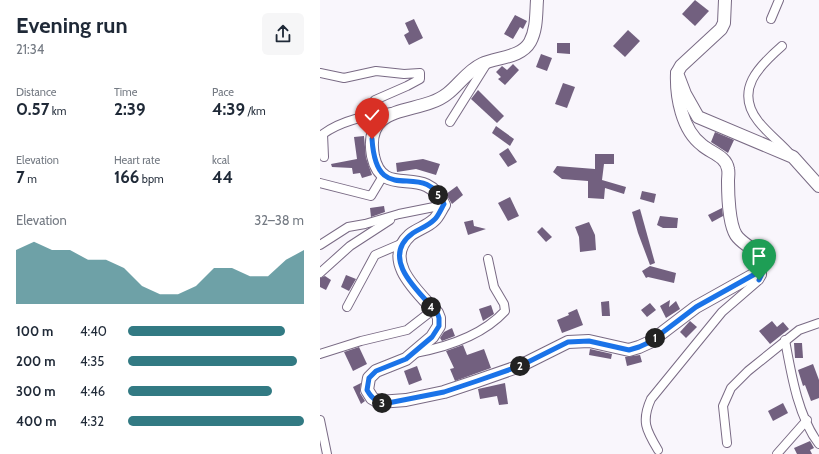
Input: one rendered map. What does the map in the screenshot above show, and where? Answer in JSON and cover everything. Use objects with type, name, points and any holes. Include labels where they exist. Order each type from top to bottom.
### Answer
[{"type":"street","points":[[324,157],[323,134],[331,128],[369,115],[427,104],[447,94],[473,69],[487,62],[519,53],[530,42],[536,19],[537,0]]},
{"type":"street","points":[[658,450],[645,424],[645,414],[651,399],[722,312],[759,280],[762,274],[761,260],[755,251],[736,236],[733,228],[729,200],[728,169],[723,159],[702,146],[692,135],[679,99],[677,87],[678,73],[681,66],[721,29],[724,23],[725,0]]},
{"type":"street","points":[[771,19],[779,0]]},
{"type":"street","points":[[782,46],[766,59],[753,77],[750,84],[750,103],[758,121],[819,186]]},
{"type":"street","points":[[450,122],[487,62]]},
{"type":"street","points":[[320,73],[344,78],[376,71],[404,74],[420,72],[420,78],[407,86],[375,100],[371,104],[369,115]]},
{"type":"street","points":[[678,73],[685,94],[698,117],[793,157]]},
{"type":"street","points":[[396,111],[388,114],[380,121],[372,139],[374,156],[383,176],[391,181],[412,181],[433,188],[444,204]]},
{"type":"street","points":[[320,183],[371,196],[383,176]]},
{"type":"street","points":[[444,204],[434,220],[411,234],[403,243],[399,252],[403,272],[419,295],[434,309],[439,318],[439,326],[432,337],[412,354],[399,362],[376,371],[369,378],[367,390],[372,398],[379,402],[388,403],[444,392],[520,366],[568,342],[589,341],[629,350],[639,347],[650,342],[696,307],[755,274],[762,266]]},
{"type":"street","points":[[320,245],[348,227],[444,204]]},
{"type":"street","points":[[320,273],[350,246],[399,214]]},
{"type":"street","points":[[346,307],[375,255],[403,243]]},
{"type":"street","points":[[412,354],[433,350],[467,338],[499,318],[505,311],[504,304],[494,287],[488,259]]},
{"type":"street","points":[[320,354],[361,341],[407,330],[434,309]]},
{"type":"street","points":[[727,443],[723,406],[731,388],[748,370],[785,340],[799,330],[819,323]]},
{"type":"street","points":[[785,340],[795,389],[806,420],[819,444]]},
{"type":"street","points":[[320,420],[327,454]]},
{"type":"street","points":[[777,454],[806,420]]},
{"type":"building","points":[[695,0],[709,11],[695,26],[682,14]]},
{"type":"building","points":[[515,15],[527,21],[523,29],[520,27],[513,39],[504,34]]},
{"type":"building","points":[[414,19],[423,38],[409,45],[404,35],[409,32],[405,23]]},
{"type":"building","points":[[628,30],[640,41],[625,57],[613,46]]},
{"type":"building","points":[[557,43],[570,43],[570,54],[557,53]]},
{"type":"building","points":[[541,54],[552,58],[547,71],[536,67]]},
{"type":"building","points":[[513,64],[519,70],[505,85],[498,79],[501,77],[496,72],[502,66],[507,70]]},
{"type":"building","points":[[563,83],[575,87],[567,108],[555,104]]},
{"type":"building","points":[[478,90],[504,116],[497,123],[471,99]]},
{"type":"building","points":[[496,126],[514,139],[510,146],[492,133]]},
{"type":"building","points":[[715,132],[734,140],[728,153],[711,142]]},
{"type":"building","points":[[364,136],[366,158],[372,175],[362,178],[360,173],[353,174],[352,168],[332,167],[331,164],[357,159],[354,137]]},
{"type":"building","points":[[508,148],[517,162],[508,167],[499,154]]},
{"type":"building","points":[[595,154],[614,154],[614,164],[604,164],[602,180],[626,187],[624,194],[605,188],[604,199],[588,198],[588,181],[562,179],[553,172],[557,166],[595,169]]},
{"type":"building","points":[[423,159],[440,164],[436,175],[416,169],[397,172],[396,163]]},
{"type":"building","points":[[457,186],[463,195],[452,204],[446,194]]},
{"type":"building","points":[[642,191],[656,194],[654,203],[640,199]]},
{"type":"building","points":[[510,197],[519,216],[508,221],[498,203]]},
{"type":"building","points":[[384,206],[385,212],[371,217],[370,208]]},
{"type":"building","points":[[722,208],[723,216],[712,222],[708,215]]},
{"type":"building","points":[[640,209],[655,263],[650,265],[632,212]]},
{"type":"building","points":[[660,216],[678,218],[677,228],[663,228],[657,225]]},
{"type":"building","points":[[473,220],[474,226],[486,229],[468,235],[464,222]]},
{"type":"building","points":[[589,222],[595,235],[596,250],[580,252],[579,237],[575,227]]},
{"type":"building","points":[[542,227],[552,237],[546,242],[537,232]]},
{"type":"building","points":[[650,266],[676,273],[674,283],[648,277],[646,278],[642,271]]},
{"type":"building","points":[[346,275],[356,279],[349,291],[341,287]]},
{"type":"building","points":[[325,276],[331,280],[326,290],[320,287],[320,278]]},
{"type":"building","points":[[670,300],[669,307],[676,301],[680,309],[666,318],[660,306]]},
{"type":"building","points":[[609,301],[610,316],[602,316],[601,302]]},
{"type":"building","points":[[650,303],[656,310],[647,317],[641,310]]},
{"type":"building","points":[[491,305],[494,314],[483,321],[479,309]]},
{"type":"building","points":[[577,309],[583,325],[562,333],[557,320],[569,315],[568,313]]},
{"type":"building","points":[[690,321],[697,327],[686,338],[680,332]]},
{"type":"building","points":[[772,321],[777,327],[783,322],[789,329],[770,344],[759,331]]},
{"type":"building","points":[[452,328],[455,336],[442,341],[440,338],[444,332]]},
{"type":"building","points":[[794,343],[802,343],[803,358],[795,358]]},
{"type":"building","points":[[463,345],[467,355],[484,349],[491,368],[455,381],[450,369],[454,368],[446,351]]},
{"type":"building","points":[[359,347],[367,364],[353,371],[344,352]]},
{"type":"building","points":[[590,349],[612,354],[611,359],[589,355]]},
{"type":"building","points":[[640,355],[642,362],[627,366],[625,357]]},
{"type":"building","points":[[813,364],[819,380],[819,398],[811,401],[805,385],[803,386],[798,370]]},
{"type":"building","points":[[417,366],[422,380],[409,385],[404,371]]},
{"type":"building","points":[[361,383],[360,393],[365,401],[361,404],[353,387]]},
{"type":"building","points":[[505,383],[508,404],[499,405],[497,396],[480,399],[478,389]]},
{"type":"building","points":[[783,403],[788,413],[773,421],[768,411]]},
{"type":"building","points":[[810,441],[814,448],[810,450],[812,454],[797,454],[794,448]]},
{"type":"route","points":[[372,139],[374,156],[383,176],[391,181],[412,181],[433,188],[444,204],[434,220],[411,234],[403,243],[399,252],[403,272],[419,295],[437,312],[439,326],[432,337],[406,359],[376,371],[369,378],[367,390],[372,398],[379,402],[388,403],[444,392],[520,366],[568,342],[589,341],[629,350],[639,347],[650,342],[696,307],[755,274],[762,266],[762,274],[759,280]]}]
